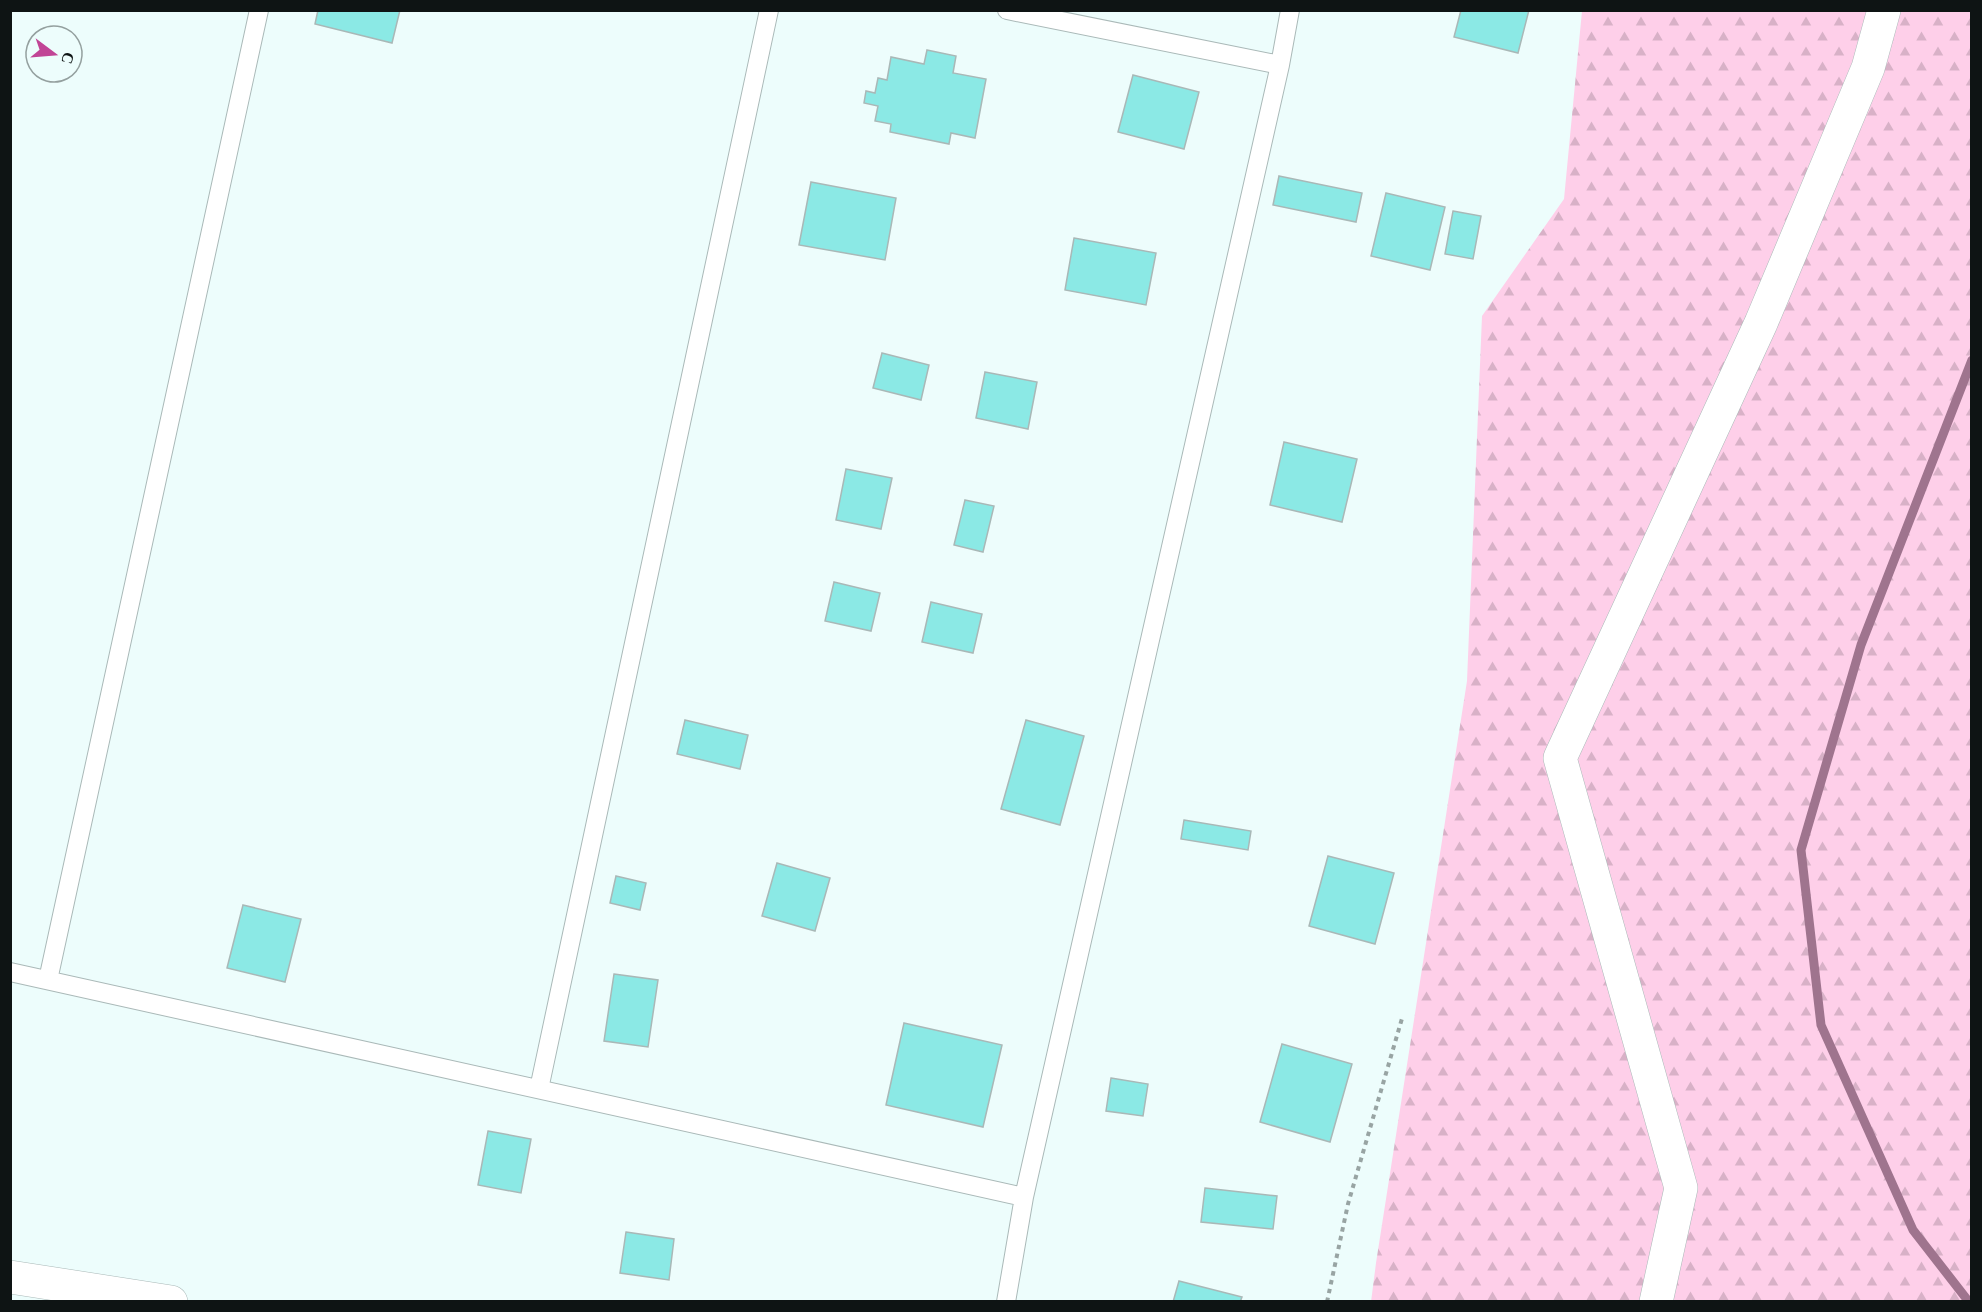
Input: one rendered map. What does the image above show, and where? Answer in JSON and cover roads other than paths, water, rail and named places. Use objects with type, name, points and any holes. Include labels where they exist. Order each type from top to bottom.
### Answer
[{"type":"street","points":[[1656,1302],[1681,1188],[1560,758],[1761,323],[1868,68],[1884,10]]},
{"type":"street","points":[[10,1277],[171,1302]]},
{"type":"lane","points":[[48,980],[259,10]]},
{"type":"lane","points":[[539,1089],[769,10]]},
{"type":"lane","points":[[1007,10],[1280,65]]},
{"type":"lane","points":[[1006,1302],[1024,1197],[1280,65],[1290,10]]},
{"type":"lane","points":[[10,972],[1024,1197]]},
{"type":"waterway","points":[[1969,1302],[1913,1230],[1821,1025],[1801,850],[1861,645],[1972,360]]}]
